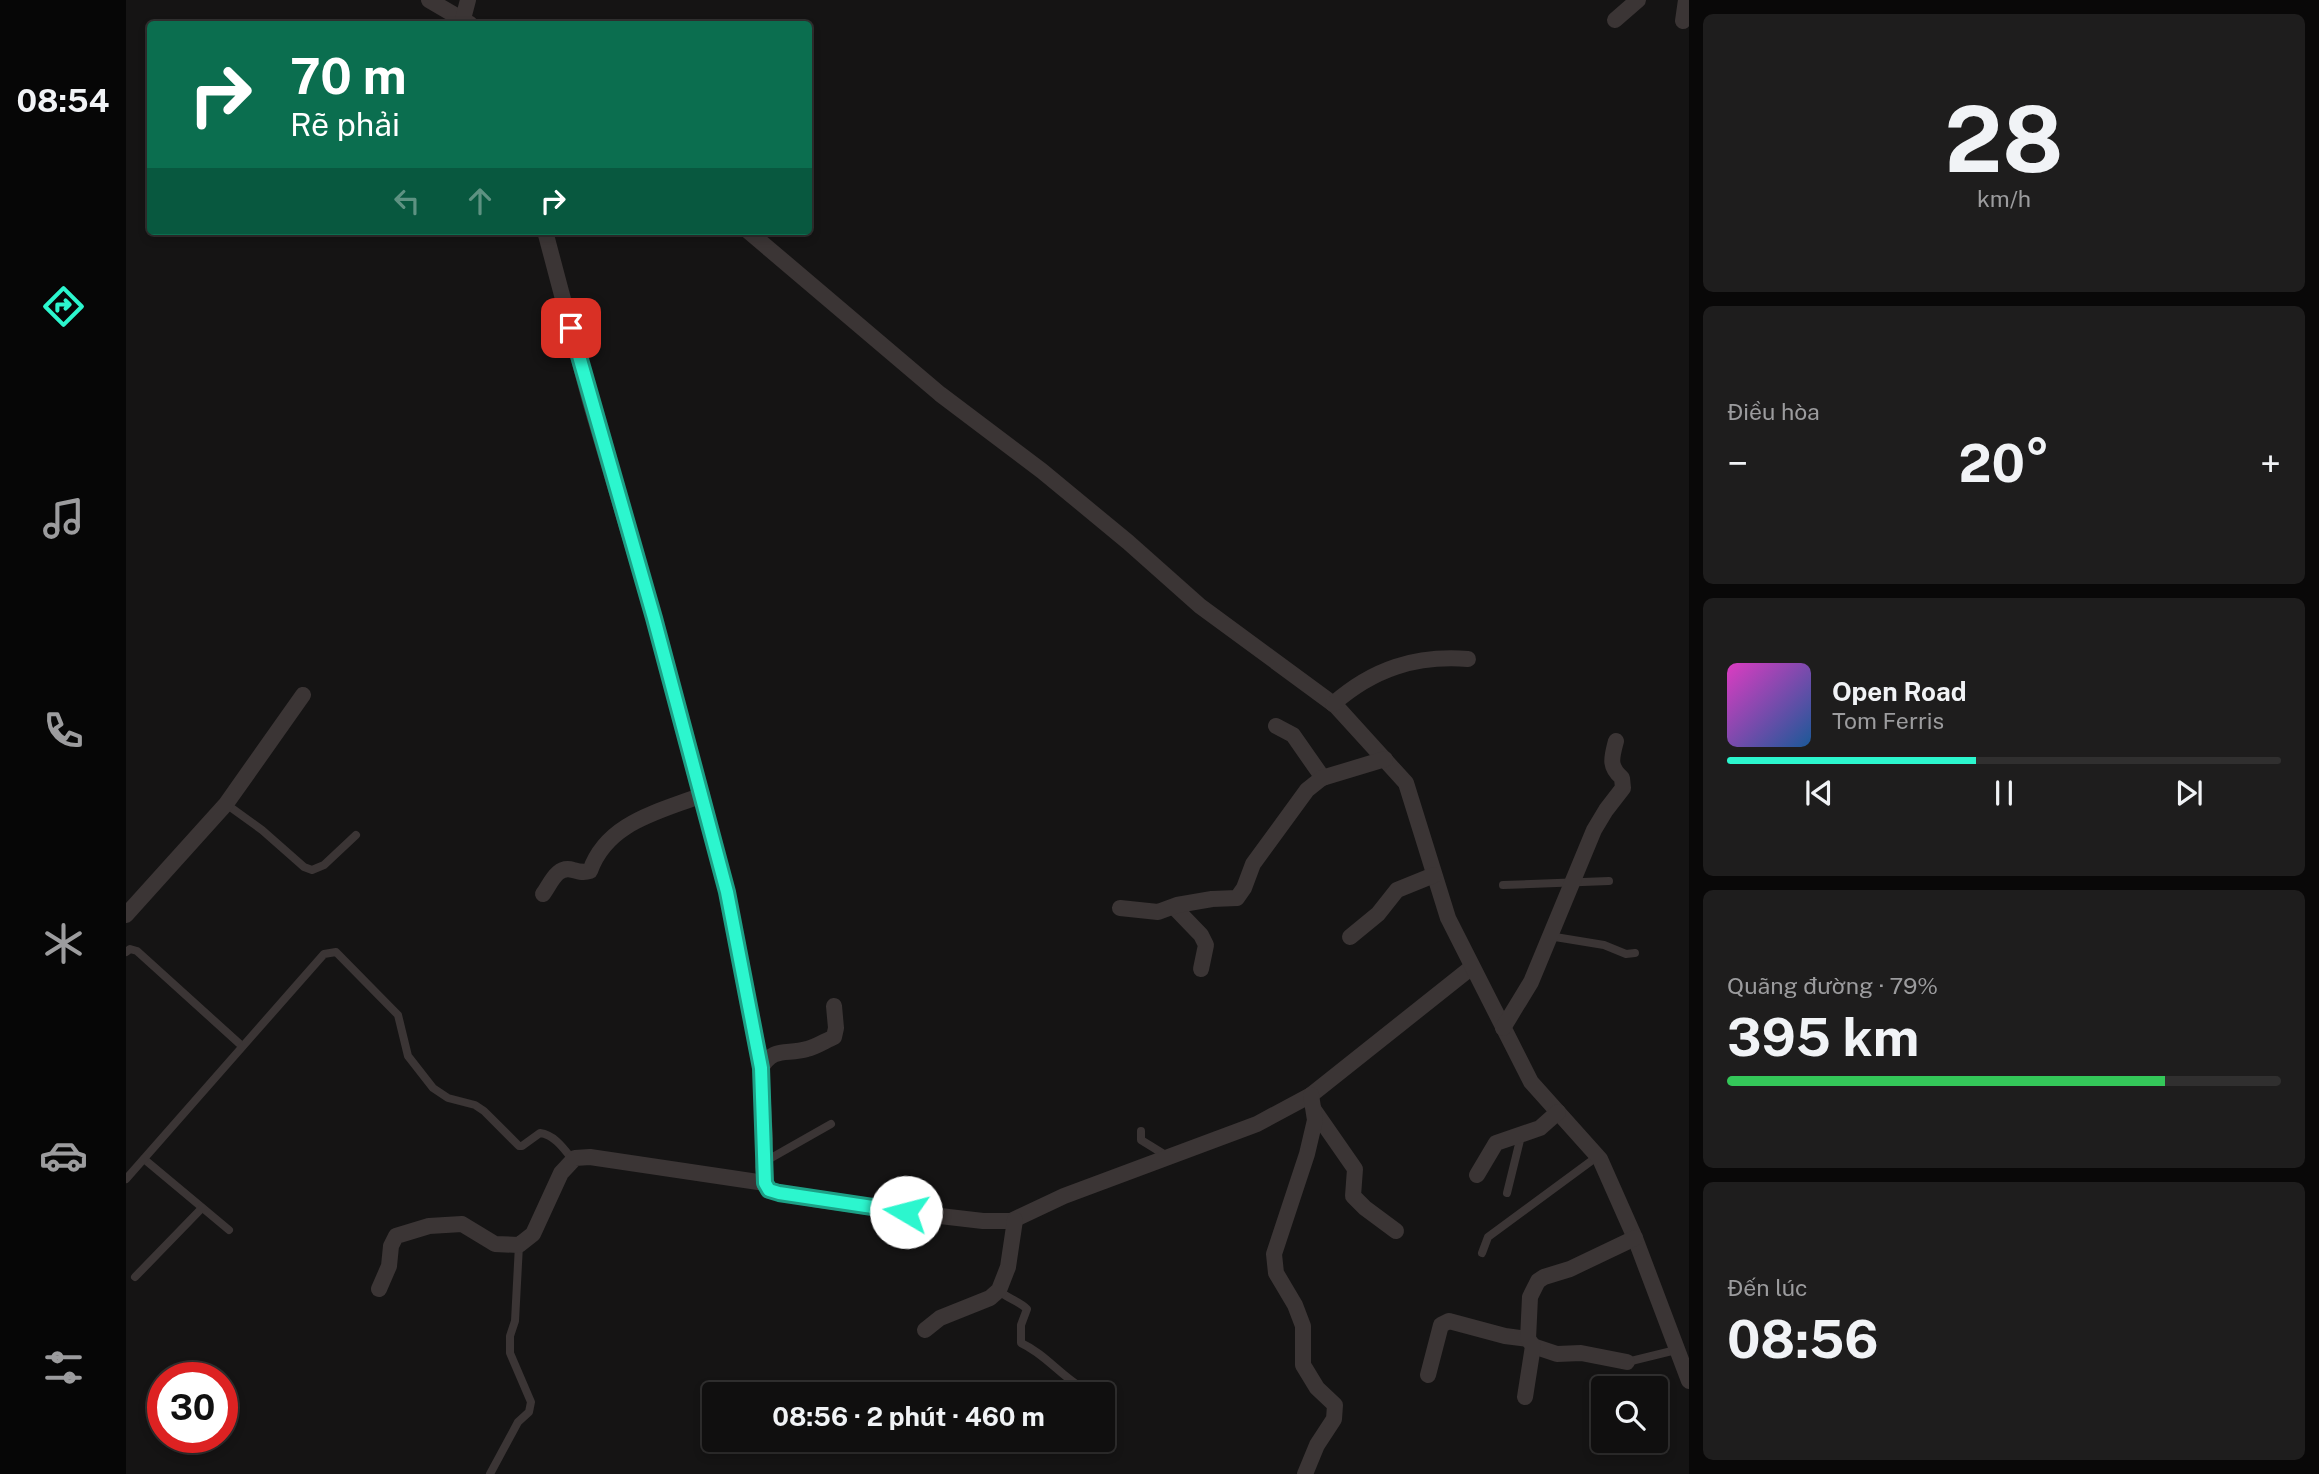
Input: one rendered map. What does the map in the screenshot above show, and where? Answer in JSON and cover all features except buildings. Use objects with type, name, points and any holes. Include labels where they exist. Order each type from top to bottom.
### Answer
[{"type":"street","points":[[429,0],[465,21]]},
{"type":"street","points":[[467,21],[468,0]]},
{"type":"street","points":[[1615,20],[1637,0]]},
{"type":"street","points":[[1683,21],[1686,0]]},
{"type":"street","points":[[546,235],[590,401],[654,618],[727,892],[761,1068],[765,1183],[769,1190],[813,1199],[983,1221],[1015,1220],[1064,1196],[1312,1103],[1472,967]]},
{"type":"street","points":[[753,235],[940,394],[1042,471],[1128,542],[1200,606],[1333,704],[1406,783],[1448,918],[1531,1082],[1598,1156],[1635,1238],[1689,1381]]},
{"type":"street","points":[[1333,704],[1367,678],[1393,666],[1455,658],[1468,659]]},
{"type":"street","points":[[126,915],[226,804],[303,695]]},
{"type":"street","points":[[1276,726],[1293,735],[1323,778]]},
{"type":"street","points":[[1503,1028],[1531,982],[1594,830],[1623,788],[1622,778],[1614,771],[1610,762],[1616,741]]},
{"type":"street","points":[[1120,908],[1158,912],[1212,899],[1237,898],[1253,864],[1307,790],[1323,778],[1385,759]]},
{"type":"street","points":[[543,894],[564,868],[585,873],[590,871],[609,839],[623,827],[702,795]]},
{"type":"street","points":[[1350,937],[1378,914],[1397,890],[1434,875]]},
{"type":"street","points":[[1174,907],[1201,935],[1206,944],[1201,969]]},
{"type":"street","points":[[761,1068],[767,1058],[778,1052],[807,1049],[834,1037],[834,1006]]},
{"type":"street","points":[[1312,1103],[1354,1169],[1353,1196],[1396,1231]]},
{"type":"street","points":[[1305,1474],[1317,1445],[1334,1419],[1335,1405],[1317,1388],[1303,1365],[1303,1326],[1295,1305],[1276,1273],[1273,1254],[1307,1154],[1315,1121],[1312,1103]]},
{"type":"street","points":[[1476,1174],[1492,1146],[1540,1128],[1558,1112]]},
{"type":"street","points":[[379,1289],[389,1266],[391,1246],[396,1236],[429,1226],[463,1224],[495,1244],[519,1245],[533,1234],[561,1173],[575,1158],[590,1157],[765,1183]]},
{"type":"street","points":[[925,1330],[940,1318],[990,1298],[999,1290],[1008,1267],[1015,1220]]},
{"type":"street","points":[[1525,1397],[1530,1343],[1530,1297],[1538,1281],[1635,1238]]},
{"type":"street","points":[[1428,1375],[1441,1325],[1448,1321],[1530,1343],[1557,1354],[1581,1353],[1627,1362]]},
{"type":"lane","points":[[226,804],[262,830],[304,867],[312,870],[324,865],[356,835]]},
{"type":"lane","points":[[1503,885],[1609,881]]},
{"type":"lane","points":[[1549,936],[1604,945],[1626,954],[1635,953]]},
{"type":"lane","points":[[126,952],[130,949],[137,951],[243,1046]]},
{"type":"lane","points":[[126,1180],[324,954],[335,953],[398,1015],[408,1056],[433,1088],[448,1098],[475,1105],[484,1111],[519,1146],[540,1133],[547,1134],[556,1139],[573,1160]]},
{"type":"lane","points":[[764,1162],[831,1124]]},
{"type":"lane","points":[[1140,1130],[1141,1140],[1145,1144],[1170,1157]]},
{"type":"lane","points":[[1507,1193],[1522,1133]]},
{"type":"lane","points":[[1482,1253],[1488,1237],[1598,1156]]},
{"type":"lane","points":[[144,1159],[229,1230]]},
{"type":"lane","points":[[135,1278],[202,1208]]},
{"type":"lane","points":[[490,1474],[518,1422],[528,1412],[531,1402],[510,1353],[510,1336],[515,1321],[519,1245]]},
{"type":"lane","points":[[999,1290],[1027,1309],[1021,1325],[1021,1343],[1035,1349],[1072,1382]]},
{"type":"lane","points":[[1627,1362],[1676,1350]]},
{"type":"route","points":[[571,328],[654,618],[727,892],[761,1068],[765,1183],[769,1190],[779,1193],[906,1212]]}]
